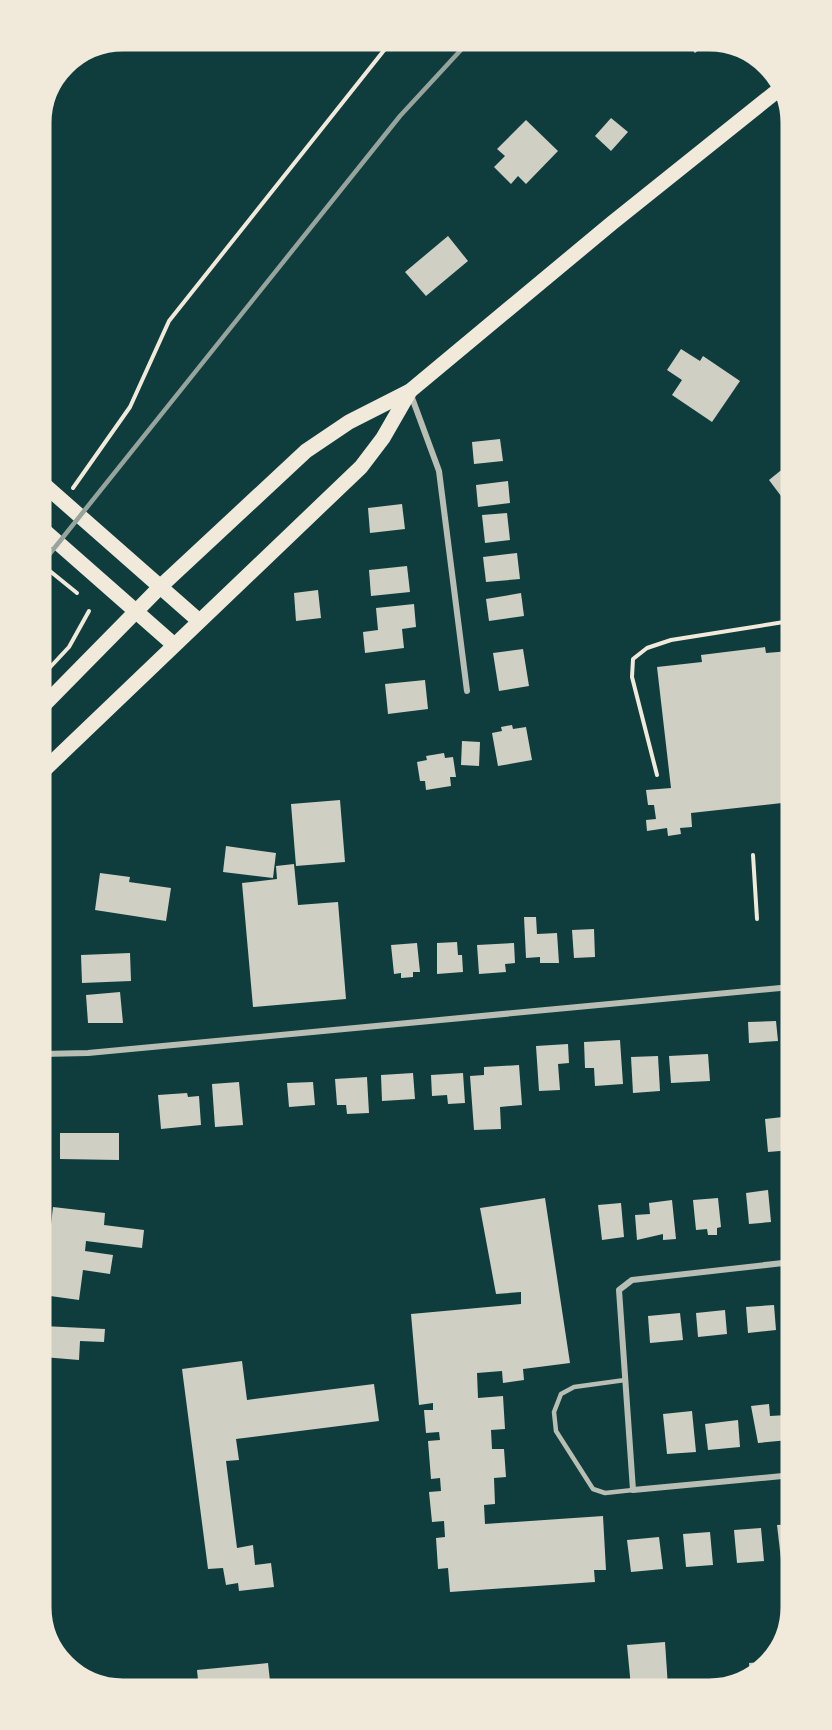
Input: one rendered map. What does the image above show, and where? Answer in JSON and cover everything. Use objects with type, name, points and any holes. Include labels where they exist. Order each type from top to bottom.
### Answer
[{"type":"main road","points":[[50,699],[161,586],[306,451],[349,422],[410,391],[776,92]]},
{"type":"main road","points":[[50,764],[198,620],[361,467],[383,438],[410,391]]},
{"type":"main road","points":[[50,489],[116,545],[198,620]]},
{"type":"main road","points":[[50,535],[94,572],[172,645]]},
{"type":"street","points":[[410,391],[439,471],[467,692]]},
{"type":"street","points":[[50,1054],[112,1051],[782,988]]},
{"type":"street","points":[[782,1263],[632,1280],[619,1290],[633,1490],[782,1476]]},
{"type":"lane","points":[[625,1380],[574,1387],[561,1394],[554,1412],[556,1431],[593,1489],[605,1493],[633,1490]]},
{"type":"path","points":[[69,494],[130,407],[169,321],[384,50]]},
{"type":"path","points":[[50,571],[77,593]]},
{"type":"path","points":[[50,667],[69,647],[89,611]]},
{"type":"path","points":[[657,775],[632,677],[633,659],[647,648],[671,640],[782,622]]},
{"type":"path","points":[[753,855],[757,919]]},
{"type":"building","points":[[611,118],[628,132],[611,151],[595,136]]},
{"type":"building","points":[[526,120],[558,151],[526,184],[518,176],[511,184],[494,167],[505,156],[497,149]]},
{"type":"building","points":[[448,236],[468,261],[426,296],[405,272]]},
{"type":"building","points":[[681,349],[700,361],[703,356],[740,381],[712,422],[672,395],[682,380],[667,370]]},
{"type":"building","points":[[500,439],[503,461],[474,464],[472,442]]},
{"type":"building","points":[[782,469],[782,497],[769,480]]},
{"type":"building","points":[[508,481],[510,503],[478,507],[476,485]]},
{"type":"building","points":[[402,504],[405,529],[370,533],[368,508]]},
{"type":"building","points":[[507,513],[510,540],[485,543],[482,515]]},
{"type":"building","points":[[517,553],[520,579],[486,582],[483,557]]},
{"type":"building","points":[[407,566],[410,592],[371,596],[369,570]]},
{"type":"building","points":[[318,590],[321,618],[296,621],[294,593]]},
{"type":"building","points":[[521,593],[524,616],[489,621],[486,599]]},
{"type":"building","points":[[414,604],[416,627],[402,629],[404,648],[365,653],[363,632],[378,630],[376,608]]},
{"type":"building","points":[[765,647],[766,653],[782,652],[782,803],[691,813],[692,827],[680,828],[681,834],[668,836],[667,828],[647,831],[646,820],[656,819],[654,805],[648,805],[646,790],[671,788],[657,667],[702,662],[701,655]]},
{"type":"building","points":[[523,649],[529,686],[499,691],[493,653]]},
{"type":"building","points":[[425,680],[428,709],[388,714],[385,684]]},
{"type":"building","points":[[512,725],[513,729],[526,727],[532,760],[498,766],[492,733],[502,731],[501,727]]},
{"type":"building","points":[[462,741],[480,742],[479,766],[461,765]]},
{"type":"building","points":[[444,753],[445,758],[453,757],[456,777],[450,777],[451,786],[426,790],[425,781],[420,781],[417,762],[427,760],[426,756]]},
{"type":"building","points":[[340,800],[345,862],[296,866],[291,804]]},
{"type":"building","points":[[226,846],[276,853],[273,878],[223,872]]},
{"type":"building","points":[[294,864],[298,905],[338,902],[346,999],[253,1007],[242,883],[277,879],[276,866]]},
{"type":"building","points":[[100,873],[130,877],[129,882],[171,888],[166,921],[95,910]]},
{"type":"building","points":[[524,917],[536,917],[537,934],[557,933],[559,963],[540,963],[540,957],[526,958]]},
{"type":"building","points":[[594,929],[595,957],[574,958],[572,930]]},
{"type":"building","points":[[457,942],[458,955],[462,955],[463,972],[437,974],[437,943]]},
{"type":"building","points":[[417,943],[420,972],[413,972],[413,977],[401,978],[401,973],[394,974],[391,945]]},
{"type":"building","points":[[514,943],[515,963],[505,964],[506,972],[479,974],[477,945]]},
{"type":"building","points":[[130,953],[131,981],[82,983],[81,955]]},
{"type":"building","points":[[120,992],[123,1023],[88,1023],[86,995]]},
{"type":"building","points":[[776,1021],[778,1041],[749,1043],[748,1022]]},
{"type":"building","points":[[620,1040],[623,1084],[595,1086],[594,1068],[585,1068],[584,1042]]},
{"type":"building","points":[[568,1044],[569,1063],[558,1064],[560,1090],[539,1091],[536,1046]]},
{"type":"building","points":[[708,1054],[710,1081],[671,1083],[669,1056]]},
{"type":"building","points":[[658,1056],[660,1091],[633,1093],[631,1057]]},
{"type":"building","points":[[519,1065],[522,1105],[500,1107],[501,1129],[474,1130],[470,1076],[484,1075],[484,1067]]},
{"type":"building","points":[[413,1073],[415,1099],[382,1101],[381,1075]]},
{"type":"building","points":[[463,1073],[465,1103],[448,1104],[447,1095],[432,1096],[431,1075]]},
{"type":"building","points":[[367,1077],[369,1113],[347,1114],[346,1105],[337,1105],[335,1079]]},
{"type":"building","points":[[239,1082],[243,1125],[215,1127],[212,1084]]},
{"type":"building","points":[[313,1082],[315,1105],[289,1107],[287,1083]]},
{"type":"building","points":[[187,1093],[188,1097],[199,1096],[201,1125],[161,1129],[158,1095]]},
{"type":"building","points":[[782,1117],[782,1151],[768,1152],[765,1119]]},
{"type":"building","points":[[60,1133],[119,1133],[119,1160],[60,1159]]},
{"type":"building","points":[[768,1190],[771,1222],[749,1224],[746,1193]]},
{"type":"building","points":[[545,1198],[570,1363],[523,1369],[524,1380],[503,1383],[502,1371],[477,1373],[478,1398],[503,1396],[505,1429],[491,1430],[492,1449],[504,1449],[506,1477],[494,1478],[495,1504],[484,1505],[485,1524],[603,1516],[606,1570],[594,1570],[595,1582],[450,1592],[448,1568],[438,1569],[436,1538],[445,1537],[444,1521],[432,1522],[429,1492],[441,1491],[440,1478],[431,1479],[428,1441],[440,1440],[439,1432],[426,1433],[424,1410],[433,1410],[433,1403],[419,1405],[411,1314],[521,1304],[521,1292],[496,1294],[480,1208]]},
{"type":"building","points":[[718,1198],[721,1227],[717,1228],[717,1235],[708,1235],[707,1229],[696,1230],[693,1200]]},
{"type":"building","points":[[672,1200],[676,1239],[663,1240],[663,1234],[637,1240],[635,1215],[650,1214],[649,1203]]},
{"type":"building","points":[[621,1203],[624,1237],[602,1240],[598,1205]]},
{"type":"building","points":[[53,1207],[105,1213],[104,1225],[144,1230],[142,1248],[86,1241],[85,1251],[113,1255],[110,1274],[83,1270],[79,1300],[50,1296],[50,1233]]},
{"type":"building","points":[[774,1305],[776,1330],[748,1333],[746,1307]]},
{"type":"building","points":[[725,1310],[727,1334],[698,1337],[696,1313]]},
{"type":"building","points":[[680,1313],[683,1340],[650,1343],[648,1316]]},
{"type":"building","points":[[50,1326],[105,1329],[104,1342],[80,1341],[79,1360],[50,1358]]},
{"type":"building","points":[[242,1361],[247,1400],[374,1384],[379,1421],[236,1439],[239,1460],[226,1461],[237,1548],[253,1545],[255,1565],[271,1563],[274,1587],[239,1591],[238,1583],[226,1585],[223,1568],[208,1569],[182,1369]]},
{"type":"building","points":[[769,1404],[770,1416],[782,1415],[782,1441],[758,1443],[751,1406]]},
{"type":"building","points":[[692,1411],[696,1452],[667,1454],[663,1414]]},
{"type":"building","points":[[738,1420],[740,1447],[708,1450],[705,1424]]},
{"type":"building","points":[[777,1525],[782,1525],[782,1559],[781,1559]]},
{"type":"building","points":[[761,1528],[764,1561],[737,1563],[734,1530]]},
{"type":"building","points":[[710,1532],[713,1565],[686,1567],[683,1534]]},
{"type":"building","points":[[659,1537],[663,1569],[631,1572],[627,1540]]},
{"type":"building","points":[[665,1642],[668,1681],[630,1681],[627,1645]]},
{"type":"building","points":[[757,1662],[749,1668],[749,1663]]},
{"type":"building","points":[[268,1663],[270,1680],[198,1680],[197,1670]]},
{"type":"railway","points":[[50,554],[400,116],[461,50]]}]
